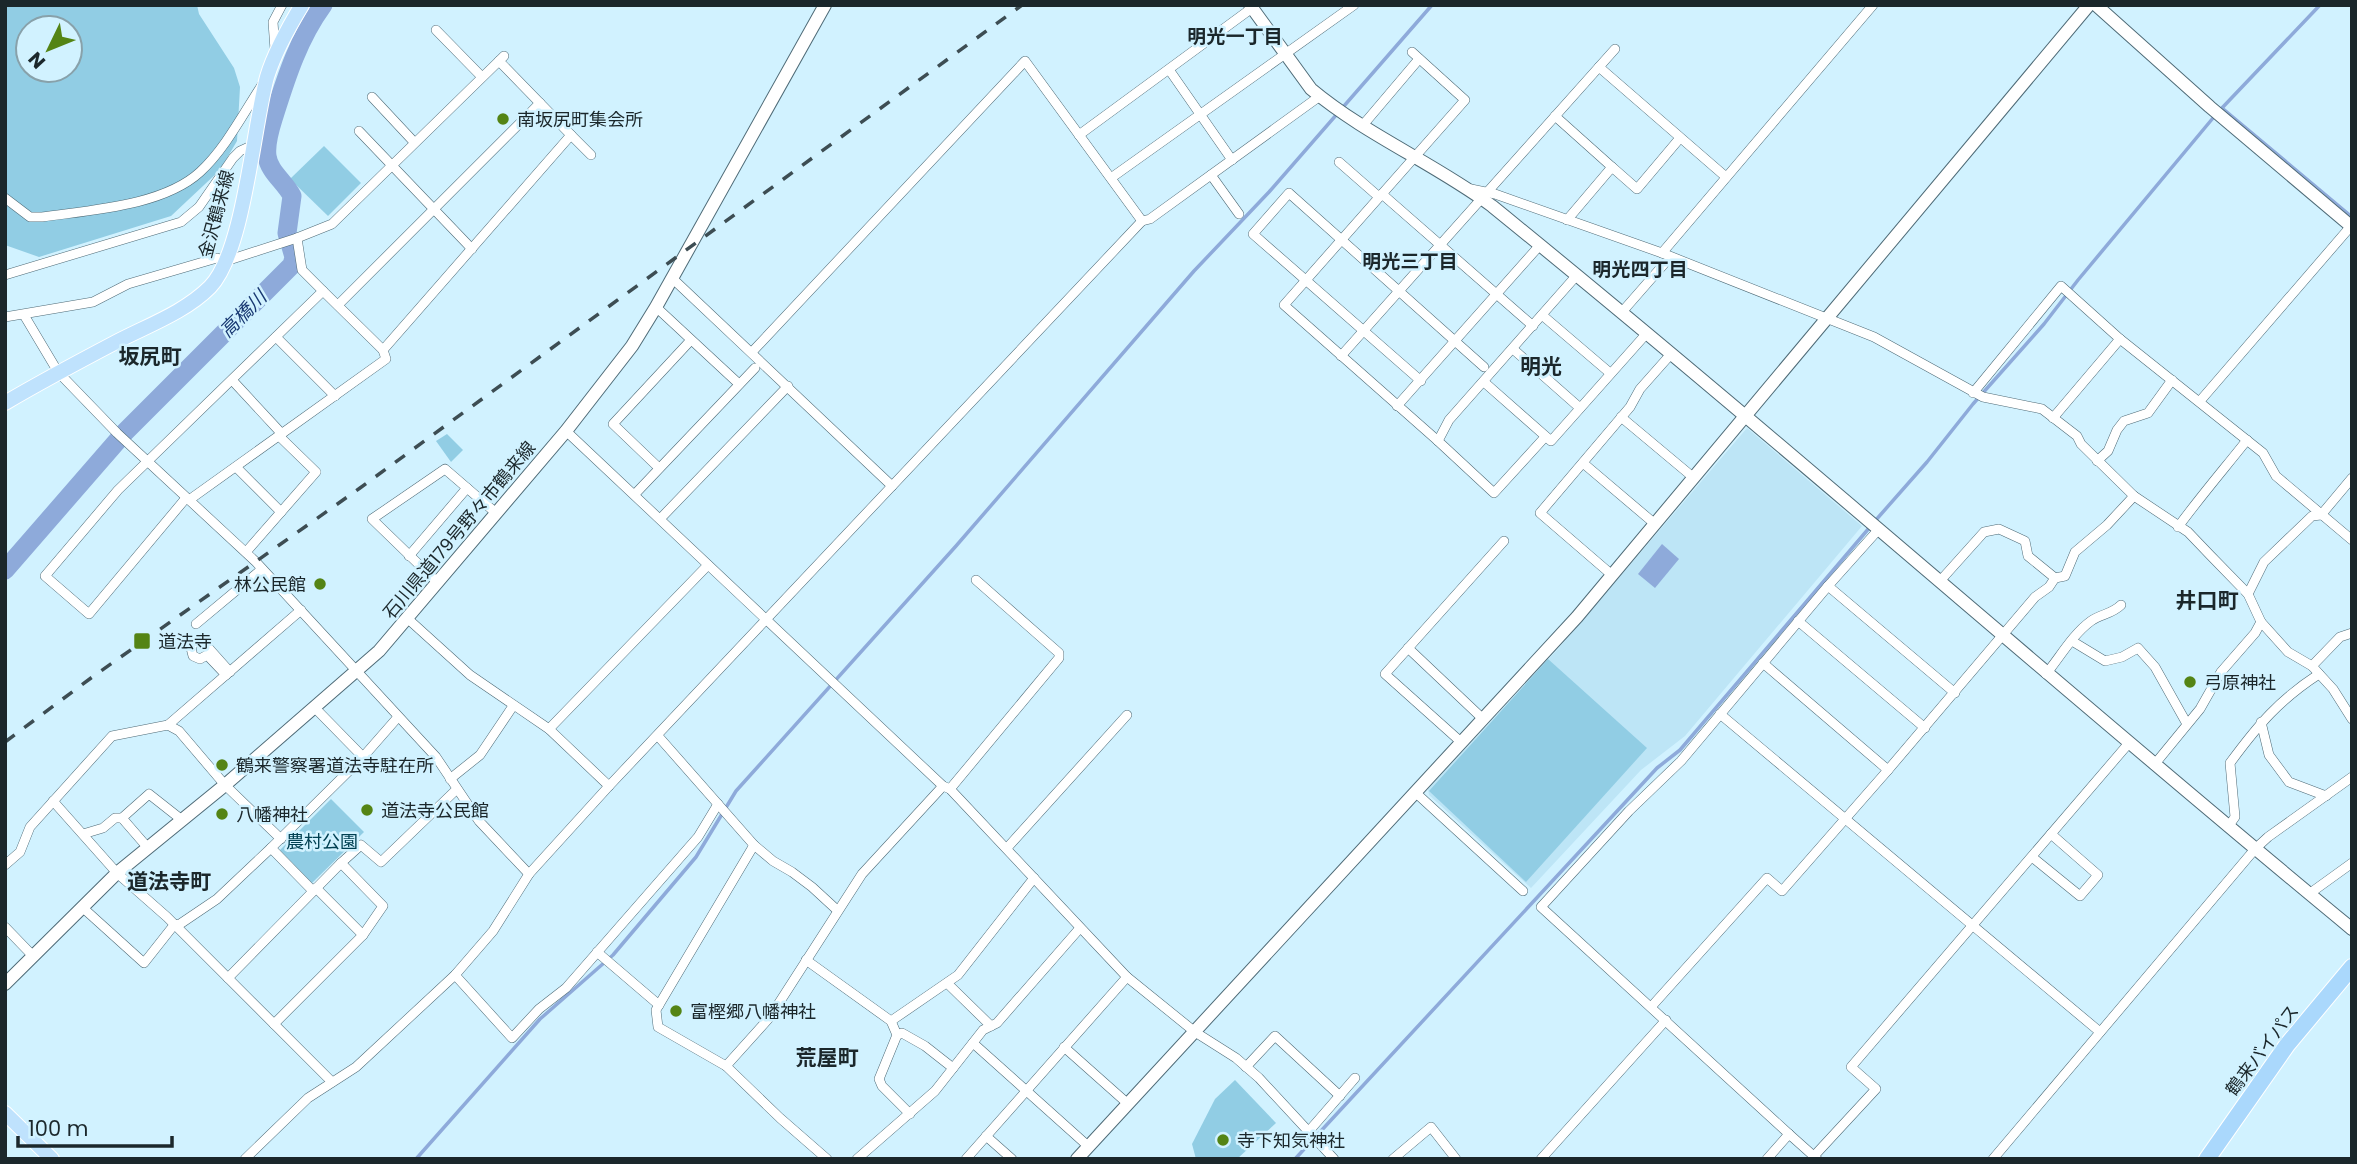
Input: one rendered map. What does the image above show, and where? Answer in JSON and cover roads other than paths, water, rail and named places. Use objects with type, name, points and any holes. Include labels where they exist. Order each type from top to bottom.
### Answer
[{"type":"highway","name":"鶴来バイパス","points":[[2207,1159],[2287,1045],[2352,967]]},
{"type":"main road","name":"金沢鶴来線","points":[[5,403],[58,372],[191,303],[219,277],[236,228],[267,78],[285,32],[302,5]]},
{"type":"main road","points":[[5,1113],[52,1159]]},
{"type":"street","points":[[275,54],[273,22],[282,5]]},
{"type":"street","name":"石川県道179号野々市鶴来線","points":[[5,984],[117,873],[358,672],[379,651],[566,431],[632,346],[656,307],[825,5]]},
{"type":"street","points":[[1111,178],[1354,5]]},
{"type":"street","points":[[1662,253],[1873,5]]},
{"type":"street","points":[[1077,1159],[1577,617],[2089,5]]},
{"type":"street","points":[[2096,5],[2210,107],[2351,226],[2200,401]]},
{"type":"street","points":[[1079,135],[1170,71],[1251,7],[1311,89],[1414,157],[1471,189],[1662,253],[1874,337],[1978,395],[2042,409],[2077,436],[2097,461],[2134,496],[2188,532],[2248,594],[2261,622],[2288,652],[2312,666],[2333,689],[2352,719]]},
{"type":"street","points":[[436,30],[482,77]]},
{"type":"street","points":[[1341,356],[1615,49]]},
{"type":"street","points":[[1363,125],[1415,55],[1465,100],[1284,306],[1494,493],[1545,437]]},
{"type":"street","points":[[5,317],[93,302],[128,284],[217,258],[226,261],[332,224],[502,58],[540,103],[591,155]]},
{"type":"street","points":[[752,352],[1025,61],[1142,221]]},
{"type":"street","points":[[1599,67],[1726,177]]},
{"type":"street","points":[[1170,71],[1232,160]]},
{"type":"street","points":[[5,198],[30,217],[42,217],[156,197],[198,174],[230,134],[267,78]]},
{"type":"street","points":[[245,1159],[308,1098],[365,1059],[455,975],[493,932],[529,874],[609,786],[1142,221],[1150,219],[1320,96]]},
{"type":"street","points":[[372,97],[414,142]]},
{"type":"street","points":[[338,305],[540,103]]},
{"type":"street","points":[[1555,116],[1637,189],[1681,138]]},
{"type":"street","points":[[359,131],[472,249]]},
{"type":"street","points":[[383,350],[571,135]]},
{"type":"street","points":[[5,275],[181,222],[199,207],[240,150],[253,145]]},
{"type":"street","points":[[1339,162],[1440,243],[1533,326]]},
{"type":"street","points":[[1567,220],[1612,167]]},
{"type":"street","points":[[1211,175],[1239,214]]},
{"type":"street","points":[[1421,381],[1253,234],[1289,192],[1484,367]]},
{"type":"street","points":[[1484,195],[1875,525],[2046,674],[2352,929]]},
{"type":"street","points":[[292,240],[302,270],[323,290],[383,350],[386,359],[187,499],[89,614],[45,576],[118,490],[323,290]]},
{"type":"street","points":[[1397,406],[1540,245]]},
{"type":"street","points":[[1622,312],[1664,264]]},
{"type":"street","points":[[1438,441],[1449,421],[1577,275]]},
{"type":"street","points":[[672,278],[892,485]]},
{"type":"street","points":[[1978,395],[2061,286],[2120,339],[2263,453],[2277,476],[2352,540]]},
{"type":"street","points":[[656,307],[739,384]]},
{"type":"street","points":[[24,315],[58,372],[121,437],[246,552],[301,610],[436,757],[480,821],[529,874]]},
{"type":"street","points":[[1542,315],[1610,373]]},
{"type":"street","points":[[1484,382],[1551,441],[1647,333]]},
{"type":"street","points":[[276,337],[335,396]]},
{"type":"street","points":[[2053,418],[2120,339]]},
{"type":"street","points":[[659,468],[613,424],[691,340]]},
{"type":"street","points":[[1513,349],[1580,408]]},
{"type":"street","points":[[1612,575],[1541,513],[1671,354]]},
{"type":"street","points":[[635,494],[755,369]]},
{"type":"street","points":[[232,380],[316,472],[246,552]]},
{"type":"street","points":[[2097,461],[2108,451],[2124,421],[2148,413],[2172,380]]},
{"type":"street","points":[[660,519],[788,386]]},
{"type":"street","points":[[1621,417],[1694,478]]},
{"type":"street","points":[[566,431],[946,788],[1007,848],[1128,977],[1195,1032],[1246,1067],[1283,1102],[1334,1159]]},
{"type":"street","points":[[2178,527],[2247,440]]},
{"type":"street","points":[[1583,463],[1655,524]]},
{"type":"street","points":[[236,467],[281,512]]},
{"type":"street","points":[[437,582],[372,519],[445,469],[496,513]]},
{"type":"street","points":[[2248,594],[2264,562],[2312,516],[2321,515],[2352,478]]},
{"type":"street","points":[[410,556],[467,488]]},
{"type":"street","points":[[1651,1007],[1767,878],[1782,891],[1846,820],[2035,597],[2049,587],[2055,578],[2065,576],[2076,552],[2134,496]]},
{"type":"street","points":[[1875,525],[1828,586],[1681,761],[1629,811],[1541,907],[1816,1157],[1876,1088],[1851,1067],[2129,743]]},
{"type":"street","points":[[1940,581],[1984,532],[1999,529],[2025,541],[2028,556],[2055,578]]},
{"type":"street","points":[[1461,742],[1385,674],[1504,541]]},
{"type":"street","points":[[549,729],[709,565]]},
{"type":"street","points":[[196,624],[262,569]]},
{"type":"street","points":[[726,1066],[770,1017],[862,874],[946,788],[1059,658],[1059,653],[976,580]]},
{"type":"street","points":[[1828,586],[1955,693]]},
{"type":"street","points":[[2046,674],[2072,641],[2094,619],[2113,613],[2121,605]]},
{"type":"street","points":[[5,865],[20,852],[30,827],[112,736],[168,725],[301,610]]},
{"type":"street","points":[[407,618],[470,675],[549,729],[609,786]]},
{"type":"street","points":[[1798,621],[1925,728]]},
{"type":"street","points":[[2154,765],[2200,709],[2221,672],[2261,622]]},
{"type":"street","points":[[2312,666],[2340,637],[2352,633]]},
{"type":"street","points":[[2072,641],[2105,661],[2122,657],[2138,648],[2155,667],[2187,724]]},
{"type":"street","points":[[1409,648],[1482,718]]},
{"type":"street","points":[[1763,663],[1888,770]]},
{"type":"street","points":[[2228,827],[2235,817],[2230,763],[2261,722],[2292,691],[2319,674]]},
{"type":"street","points":[[450,779],[480,755],[513,706]]},
{"type":"street","points":[[316,709],[363,757]]},
{"type":"street","points":[[1720,714],[2100,1032]]},
{"type":"street","points":[[1007,848],[1126,715]]},
{"type":"street","points":[[82,907],[144,963],[174,925],[180,924],[217,899],[363,757],[398,718]]},
{"type":"street","points":[[2261,722],[2269,755],[2289,782],[2326,796]]},
{"type":"street","points":[[168,725],[179,731],[225,785],[281,839]]},
{"type":"street","points":[[658,736],[754,845],[812,887],[837,910]]},
{"type":"street","points":[[1993,1159],[2255,849],[2352,777]]},
{"type":"street","points":[[228,978],[361,845],[381,862],[457,789]]},
{"type":"street","points":[[1416,793],[1523,891]]},
{"type":"street","points":[[83,834],[103,828],[115,818],[122,818],[149,794],[182,820]]},
{"type":"street","points":[[53,801],[117,873],[174,925],[332,1082]]},
{"type":"street","points":[[455,975],[512,1038],[539,1009],[566,988],[722,809]]},
{"type":"street","points":[[122,818],[148,848]]},
{"type":"street","points":[[2032,857],[2080,896],[2098,875],[2051,834]]},
{"type":"street","points":[[754,845],[656,1010],[658,1027],[726,1066],[827,1159]]},
{"type":"street","points":[[271,848],[363,935]]},
{"type":"street","points":[[274,1024],[363,935],[383,906],[341,863]]},
{"type":"street","points":[[2309,894],[2352,863]]},
{"type":"street","points":[[891,1021],[958,975],[1034,878]]},
{"type":"street","points":[[5,927],[33,956]]},
{"type":"street","points":[[857,1159],[935,1091],[983,1030],[997,1023],[1080,928]]},
{"type":"street","points":[[597,952],[659,1005]]},
{"type":"street","points":[[806,960],[891,1021],[897,1035],[878,1079],[910,1114]]},
{"type":"street","points":[[966,1159],[1128,977]]},
{"type":"street","points":[[947,983],[991,1026]]},
{"type":"street","points":[[1541,1159],[1665,1020]]},
{"type":"street","points":[[897,1035],[902,1033],[925,1046],[953,1068]]},
{"type":"street","points":[[1246,1067],[1275,1036],[1340,1096]]},
{"type":"street","points":[[972,1043],[1088,1146]]},
{"type":"street","points":[[1064,1047],[1127,1103]]},
{"type":"street","points":[[1309,1131],[1355,1078]]},
{"type":"street","points":[[1394,1159],[1431,1127],[1456,1159]]},
{"type":"street","points":[[1768,1159],[1790,1134]]},
{"type":"street","points":[[986,1136],[1012,1159]]},
{"type":"waterway","name":"高橋川","points":[[5,570],[125,432],[292,265],[294,257],[287,233],[292,196],[268,162],[267,145],[295,57],[307,30],[323,5]]},
{"type":"waterway","points":[[416,1159],[540,1019],[613,955],[696,857],[736,791],[956,546],[1194,271],[1269,192],[1432,5]]},
{"type":"waterway","points":[[2222,108],[2320,5]]},
{"type":"waterway","points":[[2222,108],[2352,217]]},
{"type":"waterway","points":[[1875,521],[2044,324],[2213,118]]},
{"type":"waterway","points":[[1295,1159],[1657,768],[1680,750],[1870,527]]},
{"type":"railway","points":[[5,742],[360,488],[1022,5]]},
{"type":"place","name":"南坂尻町集会所","points":[[503,119]]},
{"type":"place","name":"林公民館","points":[[320,584]]},
{"type":"place","name":"道法寺","points":[[142,641]]},
{"type":"place","name":"弓原神社","points":[[2190,682]]},
{"type":"place","name":"鶴来警察署道法寺駐在所","points":[[222,765]]},
{"type":"place","name":"道法寺公民館","points":[[367,810]]},
{"type":"place","name":"八幡神社","points":[[222,814]]},
{"type":"place","name":"富樫郷八幡神社","points":[[676,1011]]},
{"type":"place","name":"寺下知気神社","points":[[1223,1140]]},
{"type":"district","name":"明光一丁目","points":[[1235,36]]},
{"type":"district","name":"明光三丁目","points":[[1410,261]]},
{"type":"district","name":"明光四丁目","points":[[1640,269]]},
{"type":"district","name":"坂尻町","points":[[150,356]]},
{"type":"district","name":"明光","points":[[1541,366]]},
{"type":"district","name":"井口町","points":[[2207,600]]},
{"type":"district","name":"道法寺町","points":[[169,881]]},
{"type":"district","name":"荒屋町","points":[[827,1057]]},
{"type":"park label","name":"農村公園","points":[[322,841]]}]
